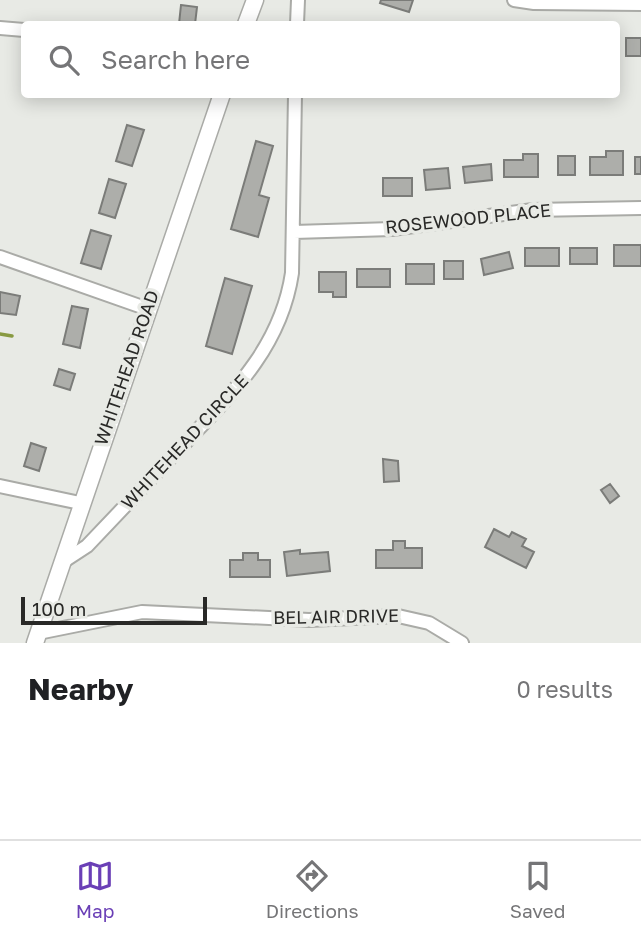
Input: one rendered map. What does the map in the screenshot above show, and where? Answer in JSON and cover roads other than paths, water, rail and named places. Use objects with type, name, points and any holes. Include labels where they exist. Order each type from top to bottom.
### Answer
[{"type":"main road","points":[[247,21],[255,0]]},
{"type":"main road","name":"WHITEHEAD ROAD","points":[[37,638],[80,503],[221,98]]},
{"type":"street","points":[[297,21],[298,0]]},
{"type":"street","points":[[514,0],[534,4],[641,4]]},
{"type":"street","points":[[0,28],[21,30]]},
{"type":"street","name":"WHITEHEAD CIRCLE","points":[[61,563],[87,546],[255,367],[275,333],[286,304],[292,273],[295,98]]},
{"type":"street","name":"ROSEWOOD PLACE","points":[[294,232],[419,226],[533,210],[641,208]]},
{"type":"street","points":[[0,257],[148,309]]},
{"type":"street","points":[[0,486],[80,503]]},
{"type":"street","name":"BEL AIR DRIVE","points":[[37,638],[115,616],[149,612],[309,620],[398,615],[429,622],[461,643]]},
{"type":"waterway","points":[[0,334],[12,336]]}]
